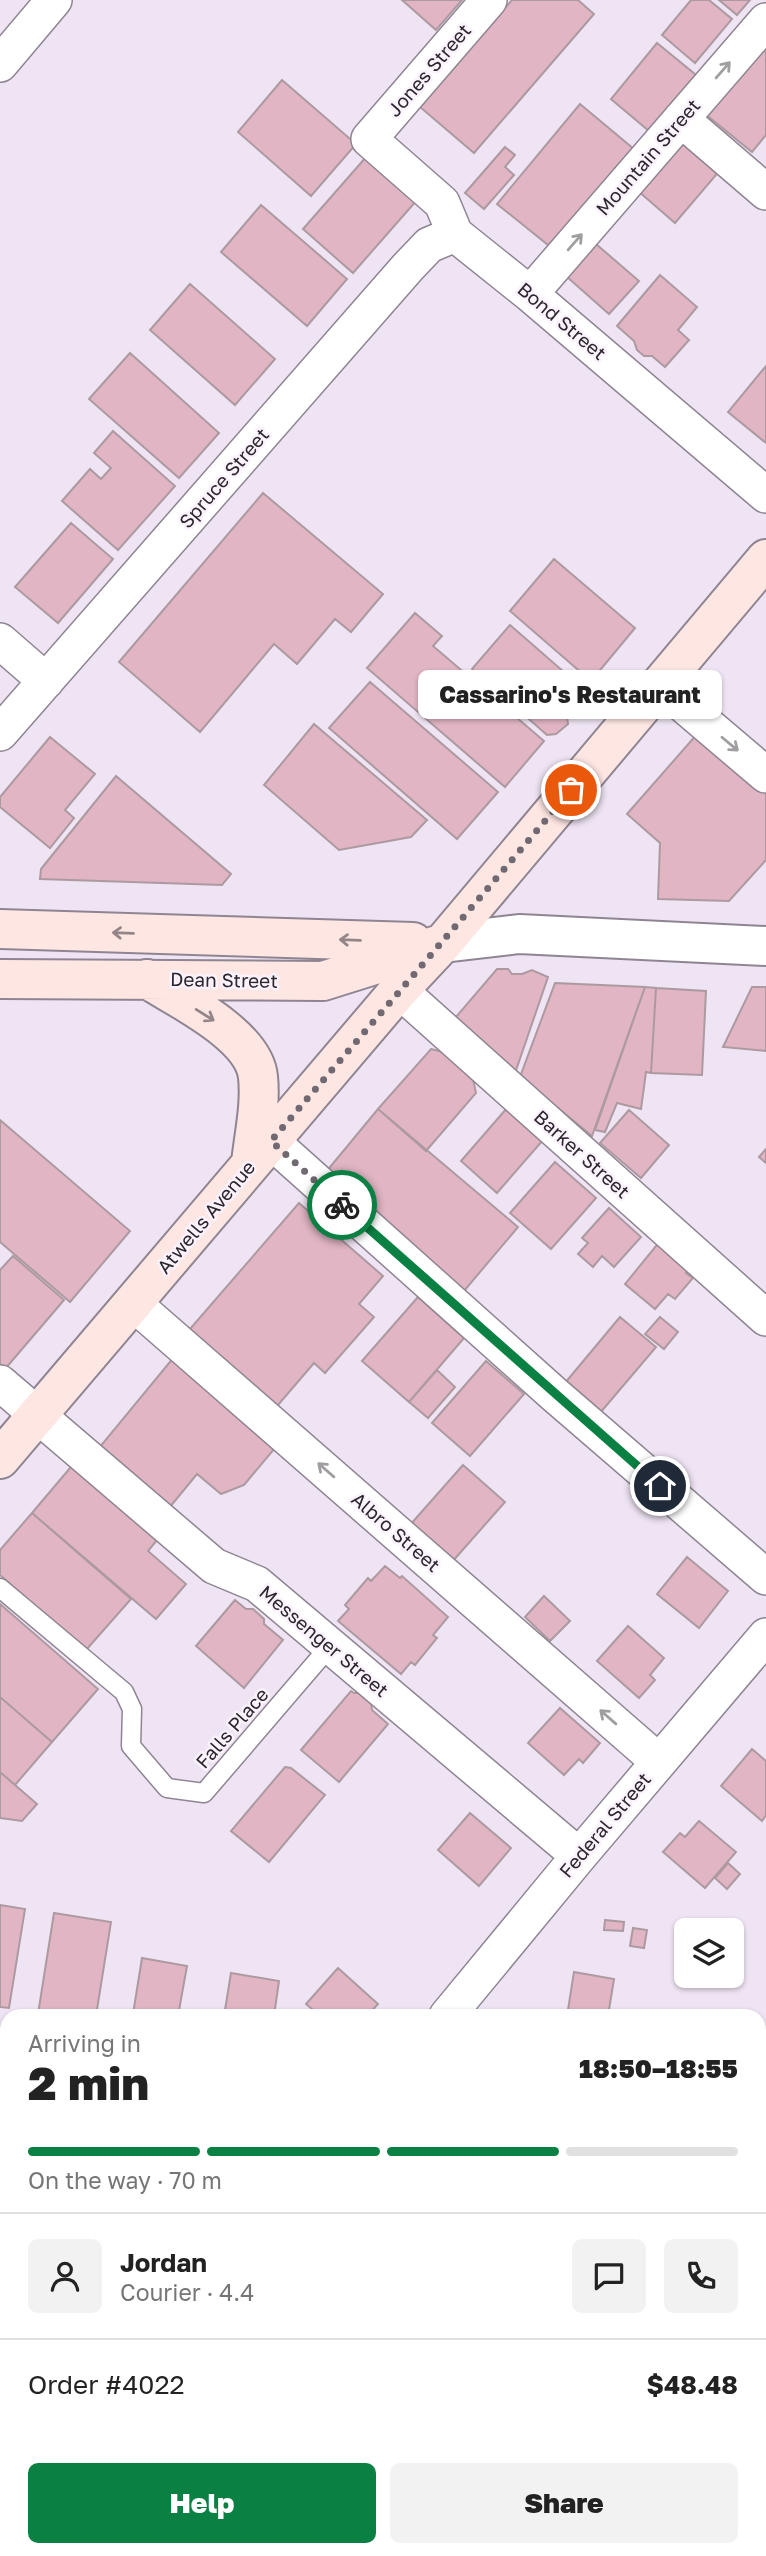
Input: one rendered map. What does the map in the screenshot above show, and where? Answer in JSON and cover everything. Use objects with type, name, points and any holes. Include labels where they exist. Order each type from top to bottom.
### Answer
[{"type":"main road","name":"Atwells Avenue","points":[[0,1459],[399,990],[443,943],[766,559]]},
{"type":"main road","name":"Dean Street","points":[[0,929],[443,943]]},
{"type":"main road","name":"Dean Street","points":[[0,979],[323,981],[443,943]]},
{"type":"main road","points":[[147,979],[229,1030],[244,1047],[258,1073],[261,1152]]},
{"type":"street","points":[[0,64],[54,0]]},
{"type":"street","name":"Jones Street","points":[[369,139],[489,0]]},
{"type":"street","name":"Mountain Street","points":[[530,294],[766,21]]},
{"type":"street","points":[[681,119],[766,192]]},
{"type":"street","name":"Bond Street","points":[[369,139],[442,203],[455,234],[530,294],[766,495]]},
{"type":"street","name":"Spruce Street","points":[[0,733],[408,267],[429,245],[455,234]]},
{"type":"street","points":[[0,641],[46,681]]},
{"type":"street","points":[[659,684],[766,775]]},
{"type":"street","name":"Dean Street","points":[[443,943],[519,934],[766,946]]},
{"type":"street","name":"Barker Street","points":[[399,990],[766,1318]]},
{"type":"street","points":[[261,1152],[555,1395],[766,1577]]},
{"type":"street","name":"Albro Street","points":[[133,1303],[659,1762]]},
{"type":"street","name":"Messenger Street","points":[[0,1382],[214,1566],[257,1584],[579,1856]]},
{"type":"street","name":"Federal Street","points":[[453,2009],[766,1636]]},
{"type":"lane","name":"Falls Place","points":[[0,1588],[124,1692],[132,1709],[131,1746],[167,1788],[204,1793],[330,1646]]},
{"type":"building","points":[[402,0],[462,0],[436,30]]},
{"type":"building","points":[[512,0],[578,0],[594,14],[474,153],[420,107]]},
{"type":"building","points":[[691,0],[709,0],[732,19],[695,63],[662,35]]},
{"type":"building","points":[[719,0],[750,0],[737,15]]},
{"type":"building","points":[[657,43],[696,75],[649,131],[611,99]]},
{"type":"building","points":[[759,46],[766,52],[766,135],[752,152],[704,113]]},
{"type":"building","points":[[282,80],[356,144],[311,196],[238,132]]},
{"type":"building","points":[[580,104],[635,150],[553,249],[497,204]]},
{"type":"building","points":[[683,138],[722,168],[675,223],[638,191]]},
{"type":"building","points":[[505,147],[515,155],[505,167],[514,175],[484,209],[465,193]]},
{"type":"building","points":[[367,156],[417,200],[353,273],[303,229]]},
{"type":"building","points":[[261,205],[347,279],[307,326],[221,252]]},
{"type":"building","points":[[596,244],[639,281],[609,314],[567,277]]},
{"type":"building","points":[[660,275],[697,307],[678,330],[689,340],[665,367],[652,356],[644,356],[637,350],[634,341],[617,326]]},
{"type":"building","points":[[190,284],[275,359],[235,405],[150,330]]},
{"type":"building","points":[[130,353],[219,433],[179,478],[89,399]]},
{"type":"building","points":[[766,366],[766,443],[728,412]]},
{"type":"building","points":[[113,431],[175,486],[118,550],[62,501],[90,469],[101,479],[111,468],[94,453]]},
{"type":"building","points":[[263,493],[383,594],[351,632],[335,619],[297,664],[274,644],[200,732],[119,662]]},
{"type":"building","points":[[71,523],[113,559],[58,623],[15,587]]},
{"type":"building","points":[[554,559],[635,628],[591,681],[510,611]]},
{"type":"building","points":[[415,613],[442,636],[433,646],[544,741],[505,787],[367,668]]},
{"type":"building","points":[[510,625],[587,692],[567,715],[568,724],[556,734],[547,735],[472,669]]},
{"type":"building","points":[[370,682],[498,792],[457,839],[329,728]]},
{"type":"building","points":[[314,724],[427,820],[411,837],[339,850],[264,785]]},
{"type":"building","points":[[698,733],[766,793],[766,860],[729,901],[658,899],[660,843],[627,814]]},
{"type":"building","points":[[50,737],[95,774],[65,810],[74,818],[50,848],[0,807],[0,797]]},
{"type":"building","points":[[116,776],[231,874],[222,885],[40,879],[41,869]]},
{"type":"building","points":[[497,969],[508,969],[512,974],[532,970],[548,977],[513,1079],[450,1024]]},
{"type":"building","points":[[555,983],[645,987],[592,1136],[520,1077]]},
{"type":"building","points":[[645,987],[656,988],[651,1073],[646,1072],[641,1109],[617,1103],[605,1132],[595,1130]]},
{"type":"building","points":[[752,987],[766,987],[766,1051],[723,1047]]},
{"type":"building","points":[[656,988],[706,991],[702,1075],[651,1073]]},
{"type":"building","points":[[431,1049],[443,1052],[473,1079],[476,1093],[426,1151],[378,1109]]},
{"type":"building","points":[[507,1108],[543,1140],[497,1193],[461,1161]]},
{"type":"building","points":[[378,1109],[518,1227],[464,1291],[326,1172]]},
{"type":"building","points":[[629,1110],[669,1145],[641,1178],[600,1143]]},
{"type":"building","points":[[0,1120],[130,1231],[70,1302],[0,1242]]},
{"type":"building","points":[[766,1149],[766,1163],[759,1157]]},
{"type":"building","points":[[555,1162],[596,1198],[551,1249],[510,1213]]},
{"type":"building","points":[[299,1203],[383,1276],[359,1304],[374,1317],[325,1373],[314,1363],[272,1412],[184,1336]]},
{"type":"building","points":[[609,1208],[641,1237],[614,1267],[602,1256],[593,1267],[578,1254],[588,1243],[582,1238]]},
{"type":"building","points":[[661,1240],[692,1266],[686,1273],[693,1278],[675,1299],[668,1294],[655,1309],[625,1284]]},
{"type":"building","points":[[13,1256],[64,1300],[5,1369],[0,1365],[0,1270]]},
{"type":"building","points":[[418,1297],[464,1338],[409,1402],[362,1361]]},
{"type":"building","points":[[620,1317],[656,1347],[600,1413],[565,1383]]},
{"type":"building","points":[[660,1317],[678,1332],[664,1349],[645,1334]]},
{"type":"building","points":[[174,1357],[275,1448],[244,1485],[221,1494],[197,1474],[165,1513],[94,1454]]},
{"type":"building","points":[[486,1361],[524,1394],[470,1456],[432,1423]]},
{"type":"building","points":[[437,1370],[455,1387],[428,1418],[409,1402]]},
{"type":"building","points":[[76,1461],[162,1534],[148,1551],[186,1584],[156,1619],[32,1513]]},
{"type":"building","points":[[463,1465],[505,1502],[452,1562],[410,1525]]},
{"type":"building","points":[[32,1513],[131,1599],[86,1650],[0,1575],[0,1550]]},
{"type":"building","points":[[687,1557],[728,1591],[699,1628],[657,1594]]},
{"type":"building","points":[[385,1566],[400,1578],[402,1576],[448,1617],[433,1635],[437,1638],[415,1665],[411,1662],[401,1674],[338,1621],[349,1609],[345,1605],[368,1578],[371,1581]]},
{"type":"building","points":[[544,1596],[570,1621],[550,1641],[525,1617]]},
{"type":"building","points":[[235,1600],[246,1609],[253,1609],[264,1619],[264,1624],[283,1640],[244,1688],[196,1646]]},
{"type":"building","points":[[0,1604],[98,1689],[52,1742],[0,1697]]},
{"type":"building","points":[[628,1626],[664,1658],[650,1675],[655,1680],[639,1698],[597,1661]]},
{"type":"building","points":[[351,1691],[362,1693],[371,1701],[372,1710],[388,1724],[339,1782],[301,1750]]},
{"type":"building","points":[[0,1697],[52,1742],[15,1785],[0,1772]]},
{"type":"building","points":[[560,1708],[600,1743],[583,1763],[579,1759],[564,1775],[528,1743]]},
{"type":"building","points":[[752,1749],[766,1761],[766,1815],[762,1821],[721,1786]]},
{"type":"building","points":[[285,1767],[291,1768],[325,1795],[269,1862],[231,1831]]},
{"type":"building","points":[[0,1772],[37,1804],[22,1821],[0,1818]]},
{"type":"building","points":[[470,1813],[511,1848],[479,1886],[438,1850]]},
{"type":"building","points":[[699,1821],[736,1852],[705,1888],[663,1852],[680,1833],[685,1837]]},
{"type":"building","points":[[728,1863],[740,1874],[727,1889],[715,1878]]},
{"type":"building","points":[[0,1905],[25,1909],[9,2008],[0,2007]]},
{"type":"building","points":[[54,1913],[111,1922],[97,2009],[39,2009]]},
{"type":"building","points":[[605,1920],[624,1922],[623,1931],[604,1930]]},
{"type":"building","points":[[633,1928],[647,1930],[644,1948],[630,1946]]},
{"type":"building","points":[[142,1958],[187,1966],[179,2009],[134,2009]]},
{"type":"building","points":[[338,1968],[378,2004],[373,2009],[312,2009],[306,2004]]},
{"type":"building","points":[[574,1972],[614,1979],[609,2009],[568,2009]]},
{"type":"building","points":[[231,1973],[279,1981],[275,2009],[225,2009]]},
{"type":"way so far","points":[[342,1205],[271,1141],[399,990],[443,943],[571,790]]},
{"type":"place","name":"Cassarino's Restaurant","points":[[571,790]]},
{"type":"route","points":[[342,1205],[660,1486]]}]
